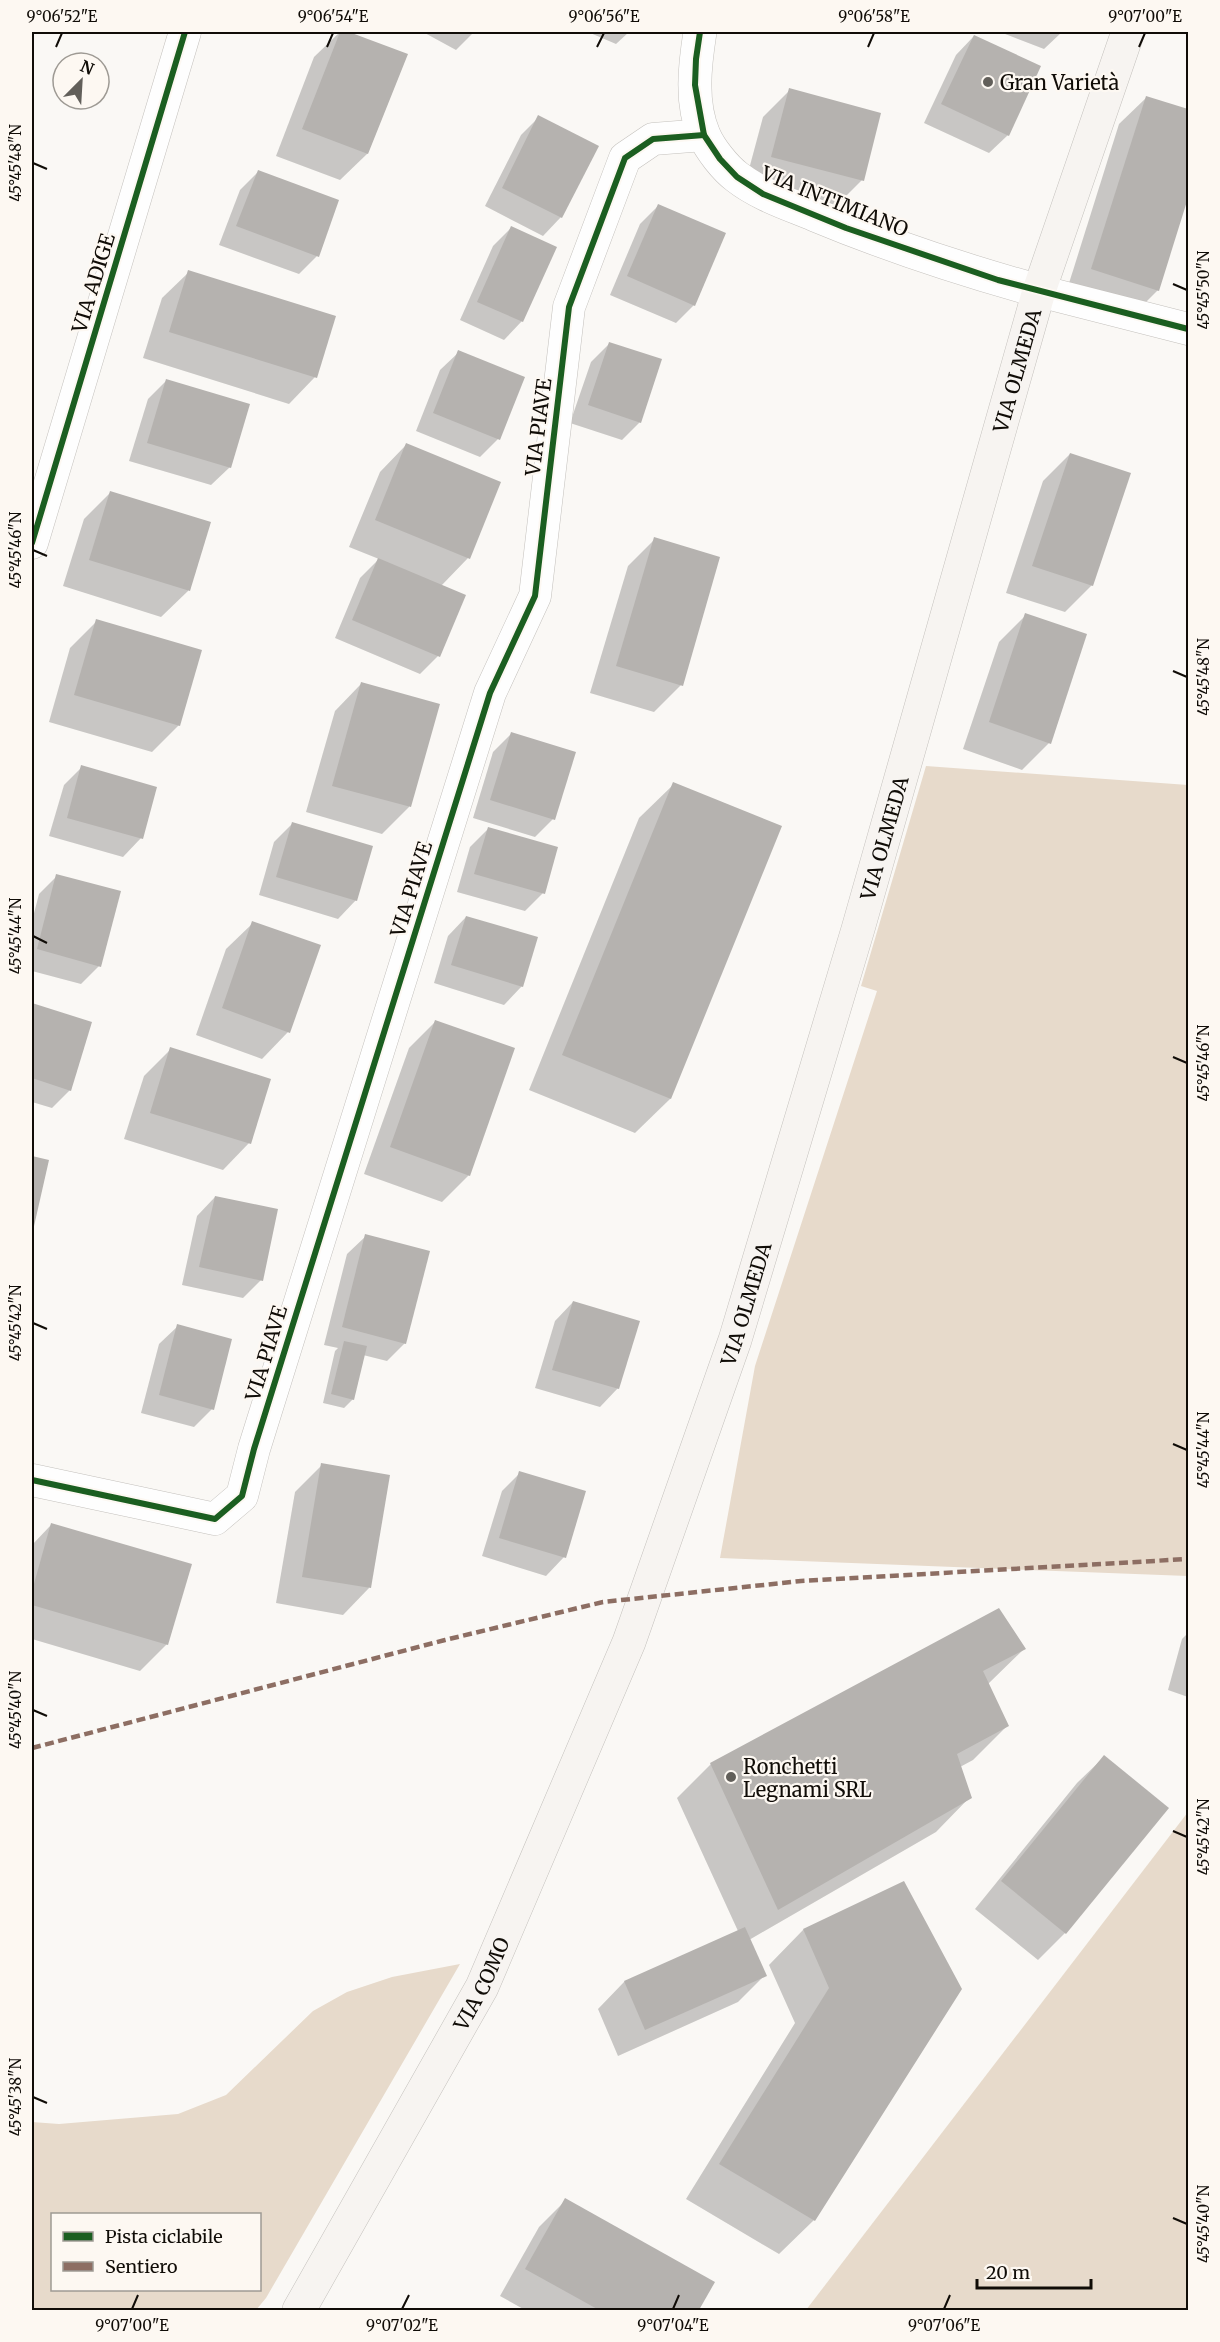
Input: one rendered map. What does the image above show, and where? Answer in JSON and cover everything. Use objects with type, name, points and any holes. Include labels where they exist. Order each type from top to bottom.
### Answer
[{"type":"main road","name":"VIA OLMEDA","points":[[629,1642],[735,1340],[858,929],[1039,291],[1128,32]]},
{"type":"main road","name":"VIA COMO","points":[[299,2310],[482,1987],[629,1642]]},
{"type":"street","name":"VIA ADIGE","points":[[32,543],[185,32]]},
{"type":"street","name":"VIA INTIMIANO","points":[[700,32],[695,85],[704,135],[720,159],[737,177],[763,194],[846,228],[998,280],[1039,291]]},
{"type":"street","name":"VIA PIAVE","points":[[32,1480],[215,1519],[242,1496],[254,1449],[490,693],[535,596],[569,307],[625,158],[653,139],[704,135]]},
{"type":"street","points":[[1039,291],[1188,329]]},
{"type":"shaded area","points":[[926,766],[1188,785],[1188,1576],[720,1558],[755,1366],[877,991],[861,986]]},
{"type":"shaded area","points":[[1188,1812],[1188,2310],[806,2310]]},
{"type":"shaded area","points":[[460,1964],[266,2298],[256,2310],[32,2310],[32,2122],[59,2124],[178,2114],[226,2095],[313,2011],[347,1992],[392,1977]]},
{"type":"building","points":[[340,32],[349,32],[408,54],[368,154],[302,129]]},
{"type":"building","points":[[974,35],[1041,66],[1009,136],[941,104]]},
{"type":"building","points":[[789,88],[881,113],[864,181],[771,157]]},
{"type":"building","points":[[1146,96],[1188,109],[1188,198],[1159,291],[1091,269]]},
{"type":"building","points":[[538,115],[599,146],[562,218],[502,188]]},
{"type":"building","points":[[258,170],[339,200],[319,257],[236,226]]},
{"type":"building","points":[[658,204],[726,233],[695,306],[627,276]]},
{"type":"building","points":[[511,226],[557,247],[523,322],[477,302]]},
{"type":"building","points":[[188,270],[336,316],[317,378],[169,332]]},
{"type":"building","points":[[609,342],[662,359],[641,423],[588,405]]},
{"type":"building","points":[[458,350],[525,377],[500,440],[433,413]]},
{"type":"building","points":[[166,379],[250,404],[231,468],[147,443]]},
{"type":"building","points":[[406,443],[501,482],[470,559],[375,520]]},
{"type":"building","points":[[1070,453],[1131,473],[1093,586],[1032,566]]},
{"type":"building","points":[[110,491],[211,522],[190,591],[89,560]]},
{"type":"building","points":[[654,537],[720,557],[683,686],[616,666]]},
{"type":"building","points":[[378,558],[466,595],[440,657],[352,620]]},
{"type":"building","points":[[1025,613],[1087,634],[1051,744],[989,722]]},
{"type":"building","points":[[96,619],[202,650],[180,726],[74,695]]},
{"type":"building","points":[[361,682],[440,704],[411,807],[332,786]]},
{"type":"building","points":[[511,732],[576,752],[555,820],[490,800]]},
{"type":"building","points":[[81,765],[157,787],[143,839],[67,818]]},
{"type":"building","points":[[673,782],[782,826],[671,1099],[562,1055]]},
{"type":"building","points":[[292,822],[373,846],[357,901],[276,877]]},
{"type":"building","points":[[488,827],[558,847],[545,894],[474,874]]},
{"type":"building","points":[[56,874],[121,891],[101,967],[37,949]]},
{"type":"building","points":[[466,916],[538,937],[523,987],[451,965]]},
{"type":"building","points":[[252,921],[321,945],[290,1033],[222,1008]]},
{"type":"building","points":[[32,1003],[92,1022],[71,1091],[32,1078]]},
{"type":"building","points":[[435,1020],[515,1048],[470,1176],[390,1147]]},
{"type":"building","points":[[170,1047],[271,1079],[251,1144],[150,1113]]},
{"type":"building","points":[[32,1156],[49,1160],[32,1235]]},
{"type":"building","points":[[215,1196],[278,1209],[263,1281],[199,1267]]},
{"type":"building","points":[[365,1234],[430,1251],[406,1344],[342,1327]]},
{"type":"building","points":[[573,1301],[640,1321],[619,1389],[552,1370]]},
{"type":"building","points":[[177,1324],[232,1339],[214,1410],[159,1395]]},
{"type":"building","points":[[344,1341],[367,1346],[354,1400],[331,1394]]},
{"type":"building","points":[[321,1463],[390,1475],[371,1588],[302,1577]]},
{"type":"building","points":[[519,1471],[586,1491],[566,1558],[499,1538]]},
{"type":"building","points":[[51,1523],[192,1564],[168,1645],[32,1605],[32,1591]]},
{"type":"building","points":[[999,1608],[1026,1649],[983,1671],[1009,1726],[957,1754],[972,1798],[778,1910],[710,1763]]},
{"type":"building","points":[[1104,1755],[1169,1808],[1066,1934],[1001,1881]]},
{"type":"building","points":[[904,1881],[962,1989],[815,2221],[719,2164],[829,1988],[803,1929]]},
{"type":"building","points":[[745,1927],[767,1976],[645,2030],[624,1981]]},
{"type":"building","points":[[565,2198],[715,2282],[699,2310],[599,2310],[525,2269]]},
{"type":"marked path","points":[[32,1748],[445,1640],[603,1602],[801,1581],[1188,1559]]},
{"type":"cycle path","points":[[32,543],[185,32]]},
{"type":"cycle path","points":[[700,32],[695,85],[704,135],[720,159],[737,177],[763,194],[846,228],[998,280],[1188,329]]},
{"type":"cycle path","points":[[32,1480],[215,1519],[242,1496],[254,1449],[490,693],[535,596],[569,307],[625,158],[653,139],[704,135]]},
{"type":"place","name":"Gran Varietà","points":[[988,82]]},
{"type":"place","name":"Ronchetti Legnami SRL","points":[[731,1777]]}]
